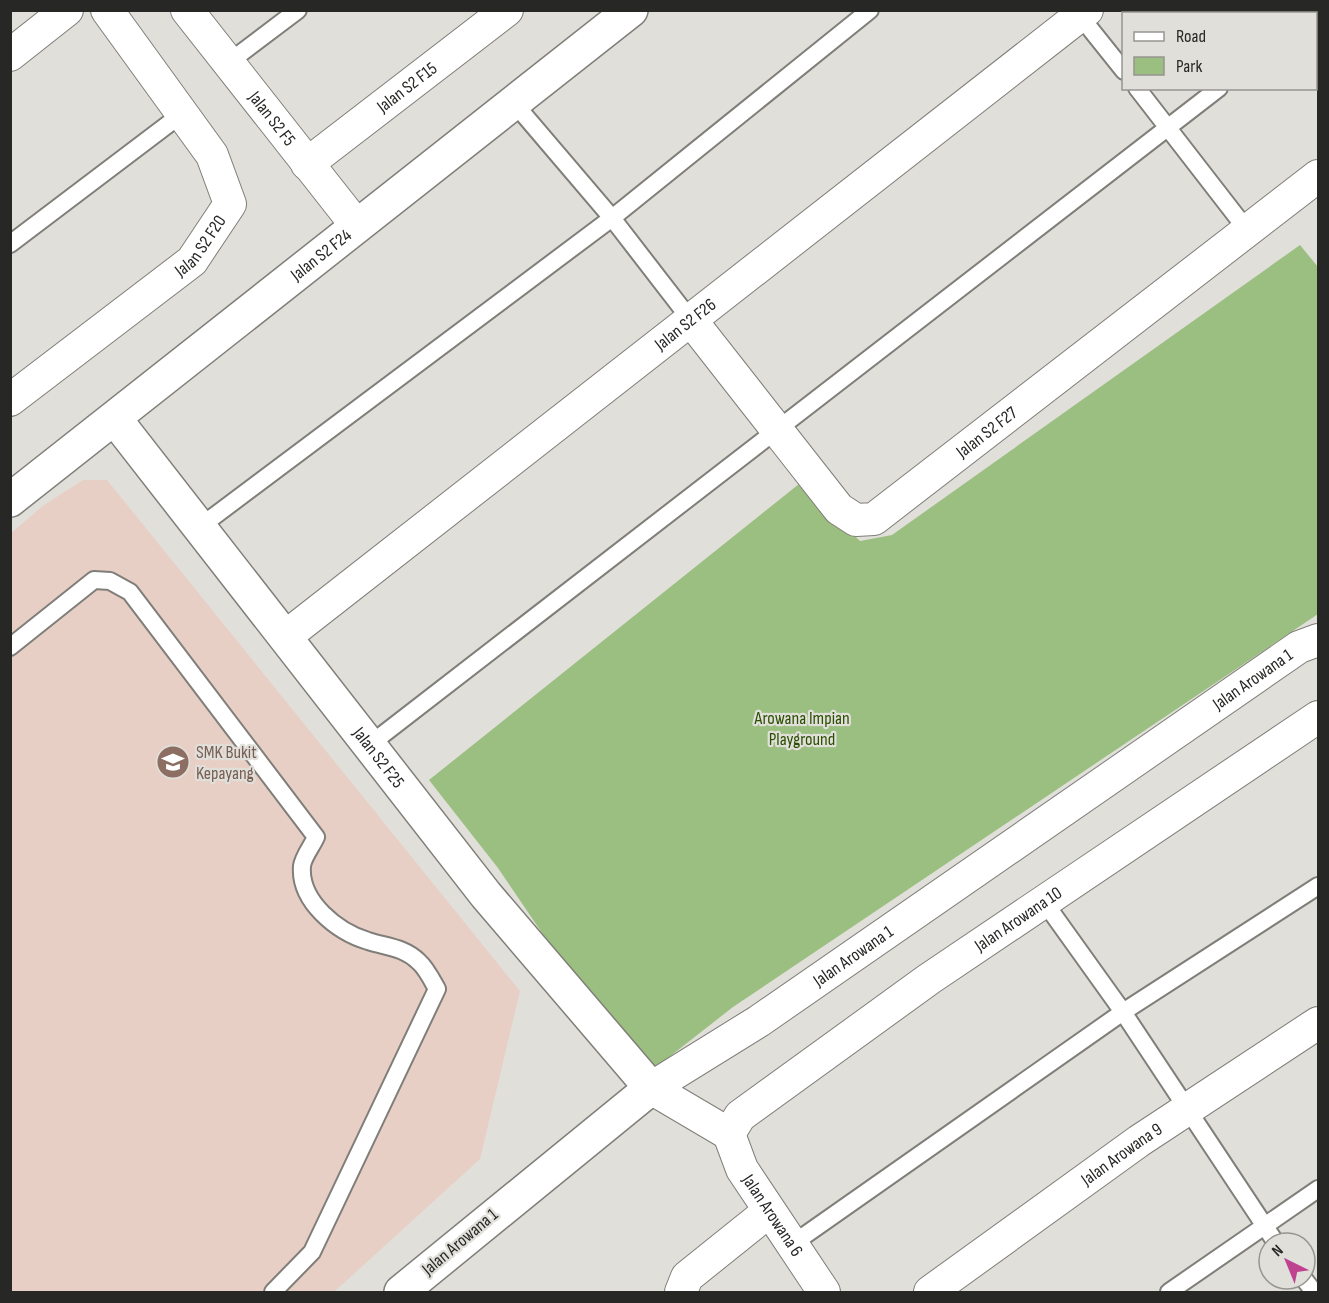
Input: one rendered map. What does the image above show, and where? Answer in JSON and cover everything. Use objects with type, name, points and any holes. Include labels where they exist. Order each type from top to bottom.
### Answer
[{"type":"street","points":[[10,55],[67,10]]},
{"type":"street","name":"Jalan S2 F20","points":[[10,400],[192,261],[230,204],[212,155],[107,10]]},
{"type":"street","name":"Jalan S2 F5","points":[[187,10],[357,226]]},
{"type":"street","name":"Jalan S2 F15","points":[[307,164],[507,10]]},
{"type":"street","name":"Jalan S2 F24","points":[[10,500],[631,10]]},
{"type":"street","name":"Jalan S2 F26","points":[[285,637],[1080,12]]},
{"type":"street","name":"Jalan S2 F27","points":[[690,319],[839,509],[856,520],[874,519],[1318,176]]},
{"type":"street","name":"Jalan S2 F25","points":[[115,419],[201,526],[368,746],[486,895],[651,1088]]},
{"type":"street","name":"Jalan Arowana 1","points":[[401,1293],[651,1088],[759,1020],[1299,646],[1318,640]]},
{"type":"street","name":"Jalan Arowana 10","points":[[729,1134],[740,1116],[929,979],[1318,717]]},
{"type":"street","name":"Jalan Arowana 9","points":[[930,1293],[1140,1141],[1318,1023]]},
{"type":"street","points":[[651,1088],[729,1134]]},
{"type":"street","name":"Jalan Arowana 6","points":[[729,1134],[742,1169],[768,1212],[824,1293]]},
{"type":"street","points":[[681,1293],[687,1277],[768,1212]]},
{"type":"lane","points":[[228,63],[298,10]]},
{"type":"lane","points":[[201,526],[612,218],[870,10]]},
{"type":"lane","points":[[1080,12],[1122,68]]},
{"type":"lane","points":[[1139,90],[1247,230]]},
{"type":"lane","points":[[368,746],[1216,90]]},
{"type":"lane","points":[[514,103],[612,218],[690,319]]},
{"type":"lane","points":[[10,244],[183,113]]},
{"type":"lane","points":[[10,647],[94,580],[110,581],[130,592],[316,837],[302,865],[304,887],[319,910],[347,933],[369,942],[396,947],[420,962],[437,989],[312,1252],[273,1293]]},
{"type":"lane","points":[[791,1245],[1123,1012],[1318,886]]},
{"type":"lane","points":[[1045,903],[1123,1012],[1268,1231]]},
{"type":"lane","points":[[1169,1293],[1318,1189]]},
{"type":"shaded area","name":"SMK Bukit Kepayang","points":[[83,480],[107,480],[520,991],[480,1159],[334,1292],[11,1292],[10,534],[44,505]]},
{"type":"green space","name":"Arowana Impian Playground","points":[[1300,245],[1318,267],[1318,614],[733,1007],[641,1079],[498,868],[429,780],[799,484],[860,541],[892,535]]},
{"type":"place","name":"SMK Bukit Kepayang","points":[[173,762]]}]
